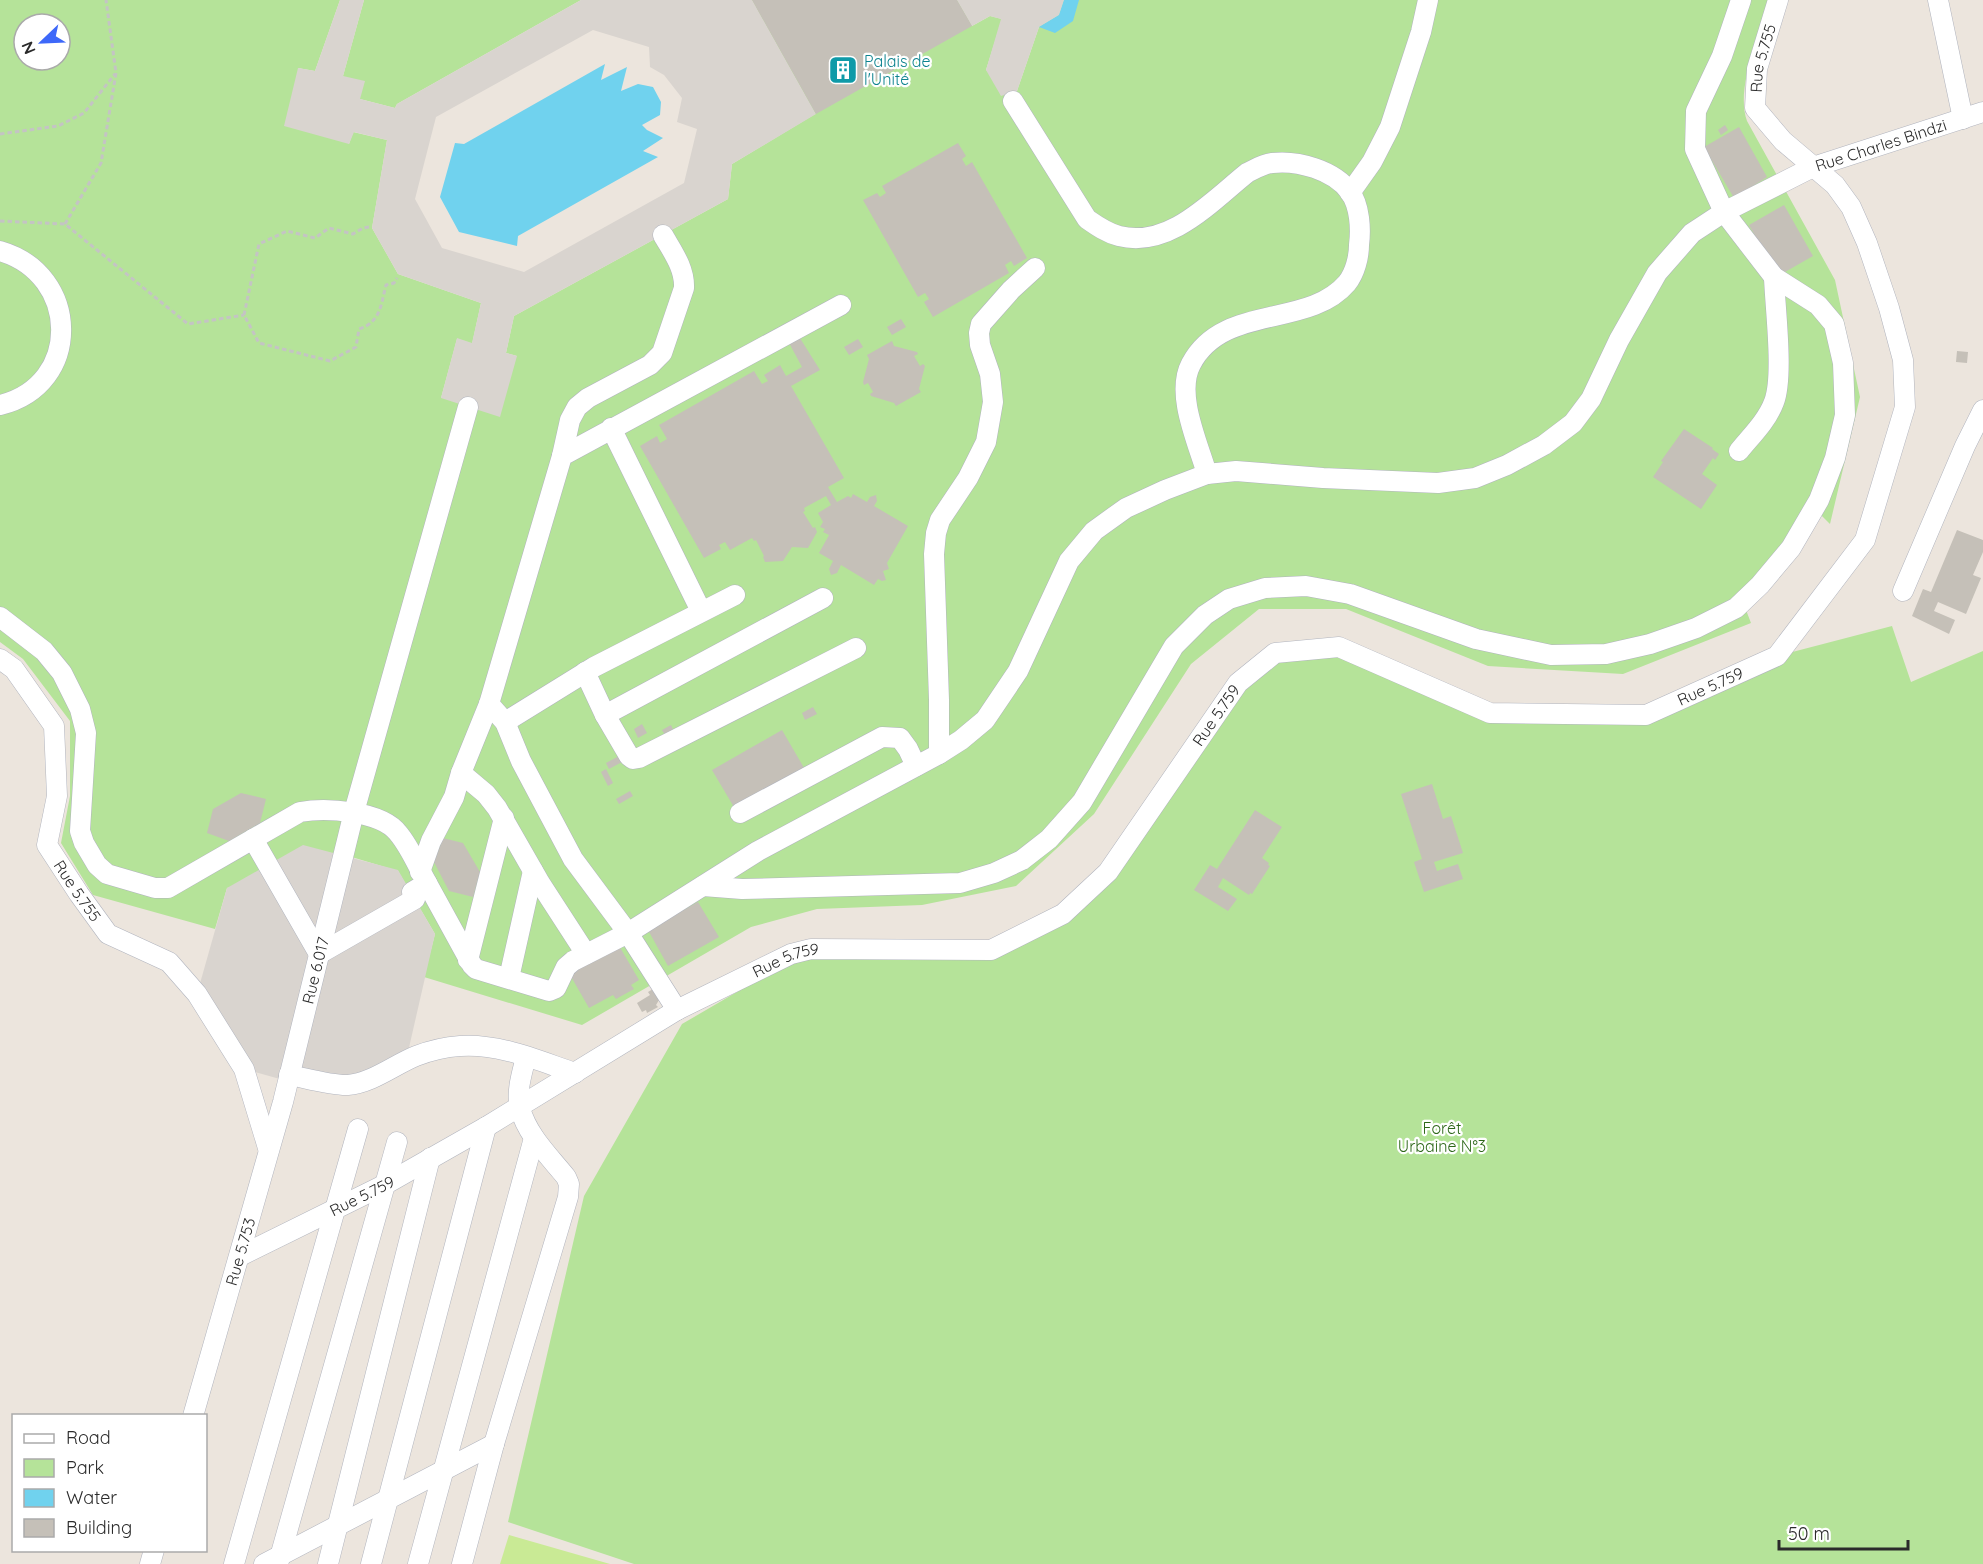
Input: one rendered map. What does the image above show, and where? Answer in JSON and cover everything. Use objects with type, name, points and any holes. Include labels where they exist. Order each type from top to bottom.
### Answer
[{"type":"street","points":[[1350,193],[1372,162],[1390,127],[1421,32],[1428,0]]},
{"type":"street","points":[[703,886],[742,890],[960,883],[994,873],[1022,860],[1049,839],[1082,802],[1174,646],[1205,615],[1229,599],[1265,588],[1306,586],[1350,594],[1476,639],[1551,655],[1606,654],[1650,644],[1696,628],[1736,608],[1760,585],[1791,548],[1819,500],[1835,458],[1845,415],[1843,363],[1834,324],[1818,305],[1774,277],[1724,212],[1695,149],[1696,111],[1722,56],[1741,0]]},
{"type":"street","name":"Rue 5.755","points":[[1778,0],[1756,69],[1755,108],[1783,141],[1813,167]]},
{"type":"street","points":[[1938,0],[1963,119]]},
{"type":"street","points":[[1013,101],[1087,219],[1103,230],[1120,237],[1142,238],[1182,226],[1247,173],[1271,163],[1294,163],[1314,168],[1335,178],[1350,193],[1361,224],[1359,257],[1348,281],[1335,295],[1317,304],[1239,325],[1219,333],[1199,349],[1189,367],[1185,380],[1185,397],[1207,474]]},
{"type":"street","name":"Rue Charles Bindzi","points":[[509,978],[549,991],[553,990],[566,967],[573,961],[628,933],[758,851],[961,740],[985,720],[1003,697],[1018,671],[1069,561],[1094,531],[1126,508],[1207,474],[1236,471],[1323,478],[1438,483],[1475,478],[1507,465],[1544,445],[1573,423],[1591,399],[1657,273],[1692,233],[1724,212],[1813,167],[1983,112]]},
{"type":"street","name":"Rue 5.759","points":[[240,1256],[384,1185],[520,1107],[677,1010],[791,954],[811,949],[991,950],[1063,914],[1108,872],[1238,683],[1275,653],[1339,647],[1490,713],[1646,715],[1777,656],[1865,540],[1905,407],[1903,360],[1889,308],[1867,243],[1851,207],[1835,185],[1813,167]]},
{"type":"street","points":[[253,839],[320,954],[418,886],[431,841],[454,797],[461,773],[489,704],[562,456],[570,420],[577,407],[588,398],[650,365],[662,353],[684,288],[680,265],[663,235]]},
{"type":"street","points":[[0,251],[29,264],[42,276],[52,291],[59,308],[61,344],[55,362],[45,379],[31,393],[14,402],[0,405]]},
{"type":"street","points":[[939,754],[934,554],[936,533],[940,520],[978,462],[986,442],[993,402],[990,374],[980,345],[981,324],[1011,290],[1035,268]]},
{"type":"street","points":[[1739,451],[1762,422],[1774,402],[1779,380],[1774,277]]},
{"type":"street","points":[[562,456],[841,305]]},
{"type":"street","name":"Rue 6.017","points":[[288,1081],[354,812],[468,407]]},
{"type":"street","points":[[1903,591],[1965,446],[1983,410]]},
{"type":"street","points":[[611,428],[701,611]]},
{"type":"street","points":[[505,722],[585,672],[735,595]]},
{"type":"street","points":[[605,714],[823,598]]},
{"type":"street","points":[[0,617],[44,651],[62,673],[80,709],[86,733],[80,831],[84,843],[101,870],[107,874],[154,888],[168,888],[300,812],[308,810],[354,812],[387,823],[398,833],[418,886],[476,969],[509,978],[532,871]]},
{"type":"street","points":[[585,672],[605,714],[629,756],[633,759],[856,648]]},
{"type":"street","name":"Rue 5.755","points":[[5,664],[54,726],[57,796],[48,845],[108,934],[169,962],[197,994],[244,1069],[268,1148]]},
{"type":"street","points":[[489,704],[505,722],[521,760],[573,859],[628,933],[677,1010]]},
{"type":"street","points":[[740,813],[882,738],[900,738],[916,766]]},
{"type":"street","points":[[461,773],[486,794],[504,818],[532,871],[586,954]]},
{"type":"street","points":[[468,960],[504,818]]},
{"type":"street","points":[[288,1081],[348,1085],[374,1077],[416,1056],[462,1046],[487,1047],[575,1073]]},
{"type":"street","points":[[462,1564],[494,1444],[568,1197],[569,1184],[566,1177],[534,1138],[520,1107],[520,1088],[526,1057]]},
{"type":"street","name":"Rue 5.753","points":[[194,1414],[288,1081]]},
{"type":"street","points":[[371,1564],[486,1127]]},
{"type":"street","points":[[234,1564],[358,1129]]},
{"type":"street","points":[[418,1564],[534,1138]]},
{"type":"street","points":[[274,1561],[398,1142]]},
{"type":"street","points":[[328,1564],[340,1524],[430,1158]]},
{"type":"street","points":[[274,1561],[494,1444]]},
{"type":"path","points":[[65,224],[100,163],[116,73],[106,0]]},
{"type":"path","points":[[0,134],[58,126],[84,113],[116,73]]},
{"type":"path","points":[[0,221],[65,224],[188,324],[244,315]]},
{"type":"path","points":[[369,227],[353,234],[329,228],[315,238],[287,231],[259,244],[244,315],[259,343],[330,361],[356,347],[359,329],[365,327],[379,315],[386,285],[394,283],[397,278]]},
{"type":"green space","points":[[0,0],[340,0],[315,71],[298,68],[349,144],[353,132],[387,140],[372,228],[398,274],[481,303],[472,344],[457,339],[441,398],[517,356],[506,353],[514,316],[728,199],[732,164],[815,114],[752,0],[957,0],[972,26],[990,16],[1002,19],[986,70],[1017,91],[1039,27],[1059,15],[1064,0],[1770,0],[1746,77],[1744,108],[1747,121],[1835,280],[1860,397],[1830,524],[1821,515],[1746,610],[1751,623],[1623,674],[1488,666],[1346,609],[1259,609],[1191,664],[1094,814],[1016,886],[922,905],[817,909],[751,927],[582,1025],[424,977],[435,934],[398,871],[345,855],[227,888],[215,929],[93,895],[61,843],[70,796],[70,721],[23,659],[0,642]]},
{"type":"green space","points":[[364,0],[581,0],[397,104],[395,108],[360,99],[343,76]]},
{"type":"green space","name":"Forêt Urbaine N°3","points":[[1892,626],[1911,682],[1983,651],[1983,1564],[634,1564],[508,1522],[584,1196],[682,1024],[811,949],[991,950],[1063,914],[1108,871],[1238,683],[1275,653],[1339,647],[1490,713],[1646,715],[1777,656]]},
{"type":"green space","points":[[509,1535],[610,1564],[500,1564]]},
{"type":"shaded area","points":[[340,0],[364,0],[343,76],[365,81],[360,99],[395,108],[397,104],[581,0],[752,0],[816,114],[732,164],[728,199],[514,316],[506,353],[517,356],[500,417],[441,398],[457,338],[472,343],[481,303],[398,274],[372,228],[387,140],[354,132],[349,144],[284,126],[298,68],[315,71]],"holes":[[[593,30],[649,47],[650,67],[664,75],[682,98],[677,122],[697,129],[684,183],[524,272],[442,248],[415,199],[436,117]]]},
{"type":"shaded area","points":[[957,0],[1064,0],[1059,15],[1039,27],[1017,91],[1001,96],[986,70],[1001,19],[990,16],[972,26]]},
{"type":"shaded area","points":[[303,845],[398,870],[435,934],[408,1052],[348,1085],[287,1081],[244,1069],[197,994],[227,888]]},
{"type":"water","points":[[1064,0],[1079,0],[1073,21],[1055,33],[1039,27],[1059,15]]},
{"type":"water","points":[[605,64],[601,80],[627,67],[621,91],[638,84],[653,87],[661,102],[660,115],[642,125],[663,138],[643,151],[658,157],[518,236],[517,246],[459,232],[440,197],[455,143],[464,144]]},
{"type":"building","name":"Palais de l'Unité","points":[[752,0],[957,0],[972,26],[816,114]]},
{"type":"building","points":[[1725,125],[1728,130],[1721,135],[1718,130]]},
{"type":"building","points":[[1739,127],[1767,177],[1734,198],[1704,147]]},
{"type":"building","points":[[958,143],[966,156],[962,159],[966,166],[972,162],[1027,258],[1014,266],[1011,261],[1005,265],[1009,273],[933,317],[924,302],[929,299],[925,293],[918,297],[863,200],[877,193],[880,197],[886,193],[882,186]]},
{"type":"building","points":[[1784,205],[1813,256],[1778,276],[1749,225]]},
{"type":"building","points":[[901,319],[906,327],[892,335],[887,327]]},
{"type":"building","points":[[798,335],[820,370],[791,386],[844,478],[828,487],[837,502],[848,496],[851,498],[853,494],[867,502],[870,497],[876,495],[877,501],[874,506],[908,526],[887,563],[889,569],[883,571],[886,580],[878,579],[874,585],[841,565],[837,573],[831,575],[829,569],[833,561],[819,553],[829,535],[823,532],[825,529],[820,527],[823,522],[818,513],[831,505],[826,496],[804,508],[803,512],[817,532],[808,548],[792,547],[783,561],[765,562],[756,540],[752,538],[730,550],[725,542],[719,545],[721,549],[704,558],[640,446],[657,436],[660,443],[667,439],[659,425],[754,371],[762,384],[768,381],[764,375],[780,365],[786,376],[802,367],[788,341]]},
{"type":"building","points":[[858,339],[863,347],[849,355],[844,347]]},
{"type":"building","points":[[892,341],[894,346],[917,352],[918,354],[914,356],[920,366],[923,364],[925,366],[919,389],[921,392],[896,406],[894,403],[871,396],[873,392],[868,383],[864,385],[863,382],[869,359],[867,355]]},
{"type":"building","points":[[1957,351],[1968,352],[1967,363],[1956,362]]},
{"type":"building","points":[[1684,429],[1719,454],[1715,460],[1713,458],[1702,474],[1717,485],[1701,509],[1653,477],[1663,462],[1661,461]]},
{"type":"building","points":[[1957,530],[1983,540],[1983,552],[1973,575],[1981,578],[1966,614],[1938,602],[1934,611],[1955,620],[1949,634],[1912,616],[1923,589],[1931,592]]},
{"type":"building","points":[[813,707],[817,714],[805,720],[802,713]]},
{"type":"building","points":[[642,724],[647,733],[638,738],[634,729]]},
{"type":"building","points":[[671,725],[677,738],[669,742],[662,730]]},
{"type":"building","points":[[782,730],[807,773],[738,814],[712,770]]},
{"type":"building","points":[[619,756],[622,762],[609,769],[606,763]]},
{"type":"building","points":[[606,769],[613,783],[608,786],[601,772]]},
{"type":"building","points":[[1432,784],[1443,819],[1451,816],[1463,853],[1434,862],[1437,871],[1458,864],[1463,879],[1424,892],[1414,862],[1422,859],[1401,794]]},
{"type":"building","points":[[630,791],[633,796],[619,804],[616,799]]},
{"type":"building","points":[[241,793],[266,799],[260,823],[229,841],[207,833],[213,809]]},
{"type":"building","points":[[1255,810],[1282,827],[1262,858],[1270,866],[1252,894],[1249,895],[1223,878],[1218,887],[1237,899],[1228,911],[1194,890],[1210,865],[1217,869]]},
{"type":"building","points":[[443,838],[463,843],[480,872],[473,897],[449,891],[434,862]]},
{"type":"building","points":[[698,902],[719,937],[668,966],[648,930]]},
{"type":"building","points":[[618,944],[639,980],[631,985],[634,989],[616,999],[613,995],[589,1008],[569,973]]},
{"type":"building","points":[[653,989],[659,1000],[656,1005],[658,1007],[647,1013],[646,1010],[642,1012],[637,1003],[650,995],[648,992]]},
{"type":"place","name":"Palais de l'Unité","points":[[843,70]]}]
